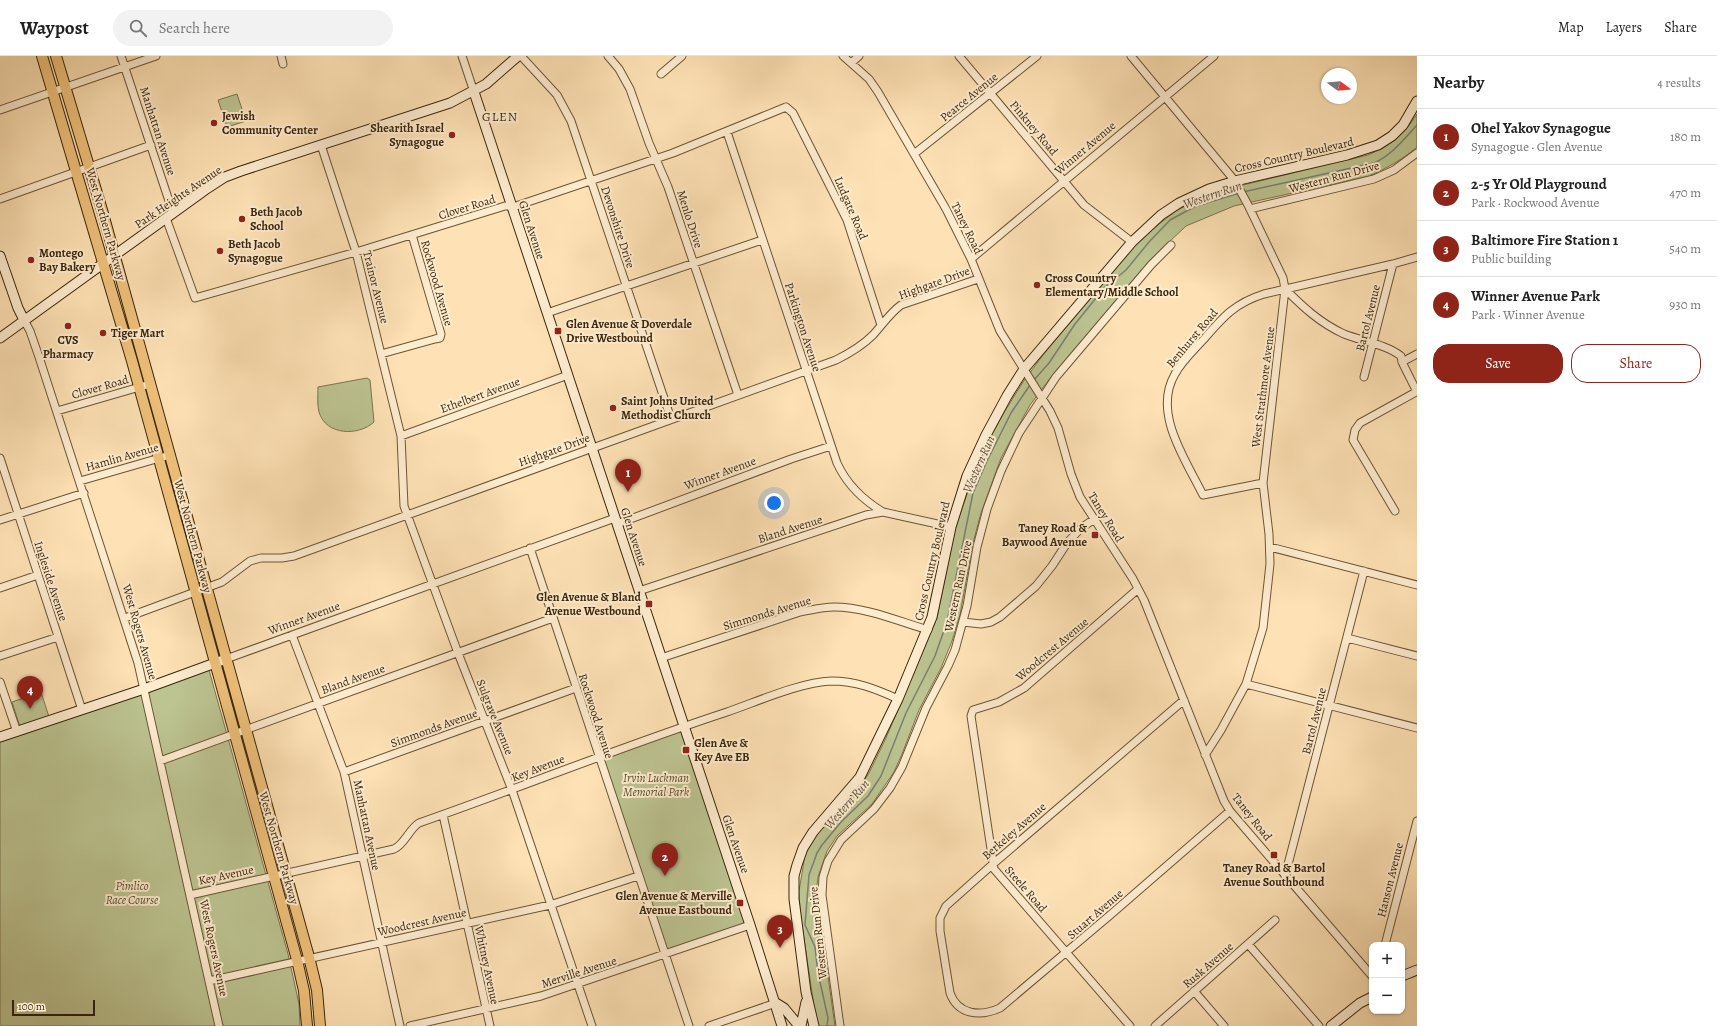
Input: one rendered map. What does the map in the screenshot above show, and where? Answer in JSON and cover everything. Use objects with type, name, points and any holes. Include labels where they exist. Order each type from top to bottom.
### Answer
[{"type":"main road","name":"West Northern Parkway","points":[[42,56],[104,262],[297,960],[305,997],[307,1026]]},
{"type":"main road","name":"West Northern Parkway","points":[[56,56],[90,168],[286,873],[309,958],[316,990],[320,1026]]},
{"type":"main road","name":"Park Heights Avenue","points":[[0,338],[104,262],[225,177],[450,103],[474,92],[494,78],[520,56]]},
{"type":"main road","name":"Glen Avenue","points":[[474,92],[776,1003],[782,1026]]},
{"type":"main road","name":"Cross Country Boulevard","points":[[814,1026],[806,992],[793,895],[794,876],[800,856],[812,832],[860,777],[898,699],[928,630],[936,604],[951,527],[959,498],[975,457],[998,412],[1027,373],[1132,242],[1161,215],[1179,203],[1199,193],[1237,185],[1374,147],[1386,141],[1398,131],[1408,118],[1417,101]]},
{"type":"main road","points":[[82,190],[91,198],[108,252],[114,255]]},
{"type":"main road","name":"West Rogers Avenue","points":[[0,256],[4,279],[24,320]]},
{"type":"main road","name":"Winner Avenue","points":[[0,737],[144,689],[226,659]]},
{"type":"main road","points":[[1405,976],[1417,970]]},
{"type":"main road","name":"Cross Country Boulevard","points":[[800,1026],[806,1008],[806,992]]},
{"type":"main road","points":[[1360,1003],[1364,996],[1369,992]]},
{"type":"main road","points":[[1331,1026],[1360,1003],[1369,999]]},
{"type":"main road","name":"Glen Avenue","points":[[776,1003],[784,1008],[800,1026]]},
{"type":"street","name":"Manhattan Avenue","points":[[121,56],[151,145],[170,216],[195,298]]},
{"type":"street","points":[[0,110],[156,56]]},
{"type":"street","points":[[280,56],[283,64]]},
{"type":"street","name":"Glen Avenue","points":[[462,56],[474,92]]},
{"type":"street","name":"Devonshire Drive","points":[[520,56],[551,88],[563,104],[574,129],[671,419]]},
{"type":"street","name":"Menlo Drive","points":[[608,56],[619,69],[630,89],[649,143],[668,187],[738,395]]},
{"type":"street","points":[[661,74],[682,56]]},
{"type":"street","name":"Taney Road","points":[[843,56],[874,85],[946,209],[971,259],[1000,331],[1042,396],[1058,428],[1075,484],[1093,520],[1138,589],[1224,801],[1230,811],[1369,973]]},
{"type":"street","points":[[851,63],[859,56]]},
{"type":"street","name":"Pinkney Road","points":[[959,56],[1084,205],[1132,242]]},
{"type":"street","name":"Pearce Avenue","points":[[914,154],[1037,56]]},
{"type":"street","name":"West Strathmore Avenue","points":[[1132,56],[1237,185],[1247,202],[1283,278],[1285,289],[1263,483],[1270,547],[1263,628],[1246,684],[1221,730],[1205,755]]},
{"type":"street","name":"Winner Avenue","points":[[971,259],[1214,56]]},
{"type":"street","name":"Clover Road","points":[[195,298],[356,252],[505,206],[516,206],[656,159],[727,132],[786,104]]},
{"type":"street","name":"Ludgate Road","points":[[786,104],[793,113],[842,209],[881,325]]},
{"type":"street","name":"Parkington Avenue","points":[[727,132],[831,446],[841,471],[849,484],[868,503],[883,512]]},
{"type":"street","points":[[0,199],[151,145]]},
{"type":"street","name":"Trainor Avenue","points":[[320,145],[356,252],[401,436]]},
{"type":"street","name":"Western Run Drive","points":[[1250,209],[1374,179],[1394,170],[1417,153]]},
{"type":"street","name":"Rockwood Avenue","points":[[381,354],[440,338],[441,330],[412,235]]},
{"type":"street","points":[[547,313],[762,240]]},
{"type":"street","name":"Western Run Drive","points":[[840,1026],[822,895],[825,870],[828,862],[841,840],[874,809],[896,778],[926,708],[948,666],[963,622],[977,547],[987,509],[1010,451],[1028,417],[1056,376],[1151,265],[1171,245]]},
{"type":"street","name":"Benhurst Road","points":[[1263,483],[1203,495],[1168,422],[1166,404],[1172,381],[1180,367],[1223,317],[1231,310],[1254,297],[1417,257]]},
{"type":"street","name":"Bartol Avenue","points":[[1364,377],[1393,264]]},
{"type":"street","name":"Highgate Drive","points":[[125,618],[207,588],[228,578],[250,561],[261,558],[282,558],[294,556],[848,354],[866,341],[892,312],[907,302],[978,279]]},
{"type":"street","points":[[1285,289],[1307,310],[1325,324],[1344,334],[1396,352],[1401,356],[1402,362],[1417,392],[1360,423],[1355,430],[1353,440],[1395,511]]},
{"type":"street","name":"West Rogers Avenue","points":[[24,320],[30,331],[57,411],[134,648],[219,1026]]},
{"type":"street","points":[[1402,362],[1417,354]]},
{"type":"street","name":"Ethelbert Avenue","points":[[401,436],[568,375]]},
{"type":"street","name":"Clover Road","points":[[57,411],[150,384]]},
{"type":"street","name":"Sulgrave Avenue","points":[[401,436],[403,453],[403,498],[408,514],[458,653],[512,790],[592,1026]]},
{"type":"street","name":"Winner Avenue","points":[[226,659],[530,548],[616,521],[831,446]]},
{"type":"street","name":"Hamlin Avenue","points":[[80,481],[170,455]]},
{"type":"street","name":"Ingleside Avenue","points":[[0,459],[82,710]]},
{"type":"street","points":[[0,520],[84,492]]},
{"type":"street","name":"Bland Avenue","points":[[639,591],[866,515],[883,512],[951,527]]},
{"type":"street","points":[[963,622],[981,624],[991,622],[1000,617],[1036,586],[1052,566],[1067,543],[1081,528],[1093,520]]},
{"type":"street","points":[[1270,547],[1417,585]]},
{"type":"street","name":"Rockwood Avenue","points":[[530,548],[598,757],[689,1026]]},
{"type":"street","name":"Bartol Avenue","points":[[1285,876],[1364,571]]},
{"type":"street","points":[[0,588],[38,575]]},
{"type":"street","name":"Woodcrest Avenue","points":[[972,711],[999,702],[1024,688],[1138,589]]},
{"type":"street","name":"Simmonds Avenue","points":[[661,658],[800,612],[828,608],[858,610],[928,630]]},
{"type":"street","name":"Bland Avenue","points":[[160,761],[553,618]]},
{"type":"street","name":"Manhattan Avenue","points":[[292,635],[344,772],[400,1026]]},
{"type":"street","points":[[0,656],[58,637]]},
{"type":"street","points":[[1347,638],[1417,656]]},
{"type":"street","points":[[0,682],[17,732]]},
{"type":"street","name":"Key Avenue","points":[[190,894],[397,847],[416,825],[684,726],[804,686],[822,682],[841,682],[866,685],[898,699]]},
{"type":"street","points":[[1246,684],[1417,728]]},
{"type":"street","name":"Simmonds Avenue","points":[[344,772],[576,688]]},
{"type":"street","name":"Berkeley Avenue","points":[[964,1010],[957,1006],[950,993],[940,931],[940,918],[942,911],[951,900],[1184,700]]},
{"type":"street","name":"Steele Road","points":[[972,711],[972,724],[994,869],[1130,1026]]},
{"type":"street","name":"Stuart Avenue","points":[[964,1010],[986,1013],[1000,1008],[1230,811]]},
{"type":"street","name":"Whitney Avenue","points":[[443,815],[490,1026]]},
{"type":"street","name":"Hanson Avenue","points":[[1386,942],[1417,821]]},
{"type":"street","name":"Woodcrest Avenue","points":[[209,980],[550,905],[638,876]]},
{"type":"street","name":"Rusk Avenue","points":[[1154,1026],[1275,920]]},
{"type":"street","name":"Merville Avenue","points":[[410,1026],[526,1000],[578,984],[750,925]]},
{"type":"street","points":[[1248,944],[1319,1026]]},
{"type":"street","points":[[1194,991],[1224,1026]]},
{"type":"street","points":[[709,1026],[776,1003]]},
{"type":"green space","points":[[237,94],[246,121],[227,127],[218,100]]},
{"type":"green space","points":[[1417,114],[1417,147],[1400,160],[1382,170],[1369,176],[1234,206],[1186,226],[1150,260],[1051,377],[1030,405],[1001,458],[981,513],[973,543],[960,615],[952,641],[941,668],[919,710],[894,772],[872,804],[837,836],[827,851],[818,877],[816,892],[835,1026],[817,1026],[800,912],[799,891],[805,855],[813,840],[825,824],[860,787],[869,773],[886,738],[937,618],[955,529],[977,465],[990,438],[1023,382],[1043,355],[1142,237],[1176,211],[1196,200],[1218,191],[1368,155],[1383,148],[1396,139],[1407,128]]},
{"type":"green space","points":[[367,378],[370,380],[374,422],[368,427],[352,431],[344,431],[328,426],[319,412],[318,387]]},
{"type":"green space","name":"Pimlico Race Course","points":[[209,670],[288,954],[299,1004],[300,1026],[0,1026],[0,742]]},
{"type":"green space","points":[[41,692],[49,717],[20,727],[12,702]]},
{"type":"green space","name":"Irvin Luckman Memorial Park","points":[[682,729],[747,923],[666,951],[601,759]]},
{"type":"waterway","name":"Western Run","points":[[1243,192],[1374,163],[1392,151],[1417,125]]},
{"type":"waterway","name":"Western Run","points":[[1034,380],[1049,363],[1075,324],[1105,287],[1126,270],[1149,242],[1170,220],[1194,207],[1239,193]]},
{"type":"waterway","name":"Western Run","points":[[827,1026],[828,1018],[818,973],[815,947],[805,925],[809,875],[817,853],[822,845],[841,822],[868,796],[881,776],[906,713],[935,656],[947,622],[973,493],[1011,413],[1030,385]]},
{"type":"place","name":"Jewish Community Center","points":[[214,123]]},
{"type":"place","name":"Shearith Israel Synagogue","points":[[452,135]]},
{"type":"place","name":"Beth Jacob School","points":[[242,219]]},
{"type":"place","name":"Beth Jacob Synagogue","points":[[220,251]]},
{"type":"place","name":"Montego Bay Bakery","points":[[31,260]]},
{"type":"place","name":"Cross Country Elementary/Middle School","points":[[1037,285]]},
{"type":"place","name":"CVS Pharmacy","points":[[68,326]]},
{"type":"place","name":"Glen Avenue & Doverdale Drive Westbound","points":[[558,331]]},
{"type":"place","name":"Tiger Mart","points":[[103,333]]},
{"type":"place","name":"Saint Johns United Methodist Church","points":[[613,408]]},
{"type":"place","name":"Ohel Yakov Synagogue","points":[[628,492]]},
{"type":"place","name":"Taney Road & Baywood Avenue","points":[[1095,535]]},
{"type":"place","name":"Glen Avenue & Bland Avenue Westbound","points":[[649,604]]},
{"type":"place","name":"Winner Avenue Park","points":[[30,709]]},
{"type":"place","name":"Glen Ave & Key Ave EB","points":[[686,750]]},
{"type":"place","name":"Taney Road & Bartol Avenue Southbound","points":[[1274,855]]},
{"type":"place","name":"2-5 Yr Old Playground","points":[[665,876]]},
{"type":"place","name":"Glen Avenue & Merville Avenue Eastbound","points":[[740,903]]},
{"type":"place","name":"Baltimore Fire Station 1","points":[[780,948]]},
{"type":"district","name":"GLEN","points":[[500,116]]}]
